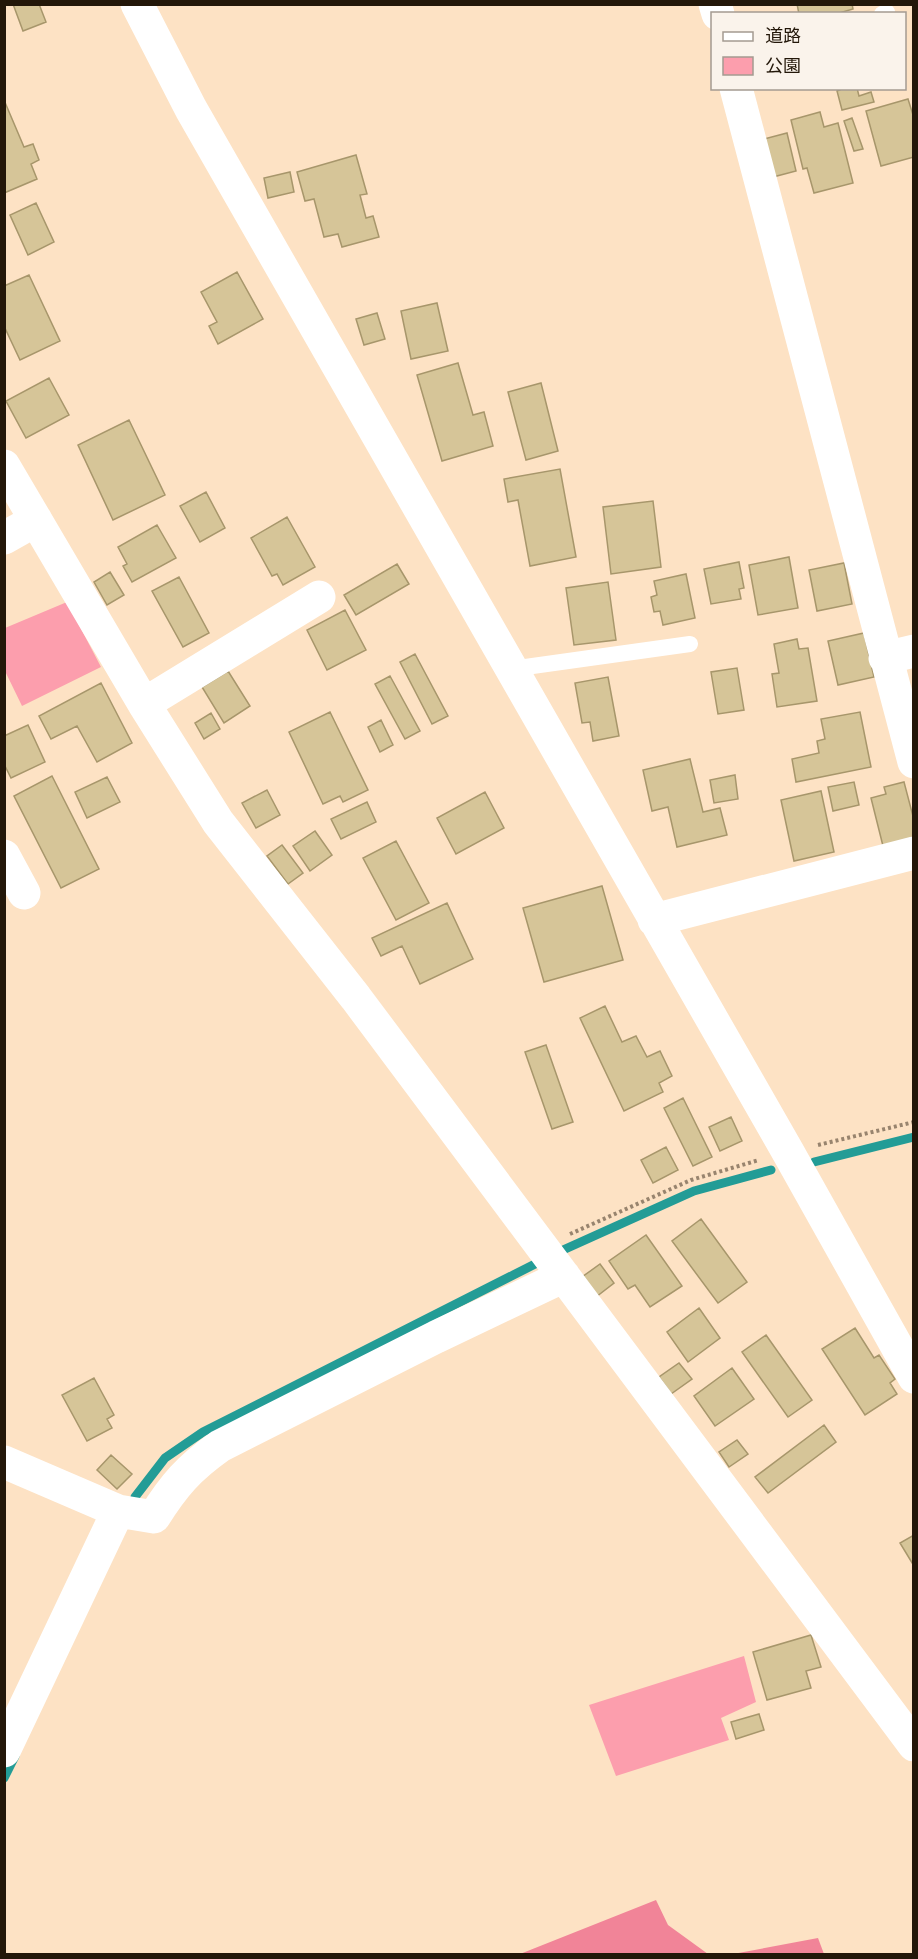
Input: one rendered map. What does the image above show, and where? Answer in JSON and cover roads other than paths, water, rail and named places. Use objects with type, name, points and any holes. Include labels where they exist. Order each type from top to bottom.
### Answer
[{"type":"street","points":[[137,4],[191,109],[788,1152],[914,1377]]},
{"type":"street","points":[[737,90],[899,654],[914,762]]},
{"type":"street","points":[[4,466],[144,704],[218,822],[356,998],[914,1745]]},
{"type":"street","points":[[4,538],[36,520]]},
{"type":"street","points":[[144,704],[319,597]]},
{"type":"street","points":[[654,920],[914,853]]},
{"type":"street","points":[[4,856],[24,893]]},
{"type":"street","points":[[4,1462],[118,1512],[154,1517],[168,1495],[194,1464],[220,1446],[426,1342],[564,1276]]},
{"type":"street","points":[[4,1751],[118,1512]]},
{"type":"lane","points":[[511,669],[690,644]]},
{"type":"waterway","points":[[814,1162],[914,1137]]},
{"type":"waterway","points":[[563,1250],[694,1191],[771,1170]]},
{"type":"waterway","points":[[135,1497],[165,1458],[203,1432],[537,1263]]},
{"type":"waterway","points":[[4,1778],[15,1756]]}]
